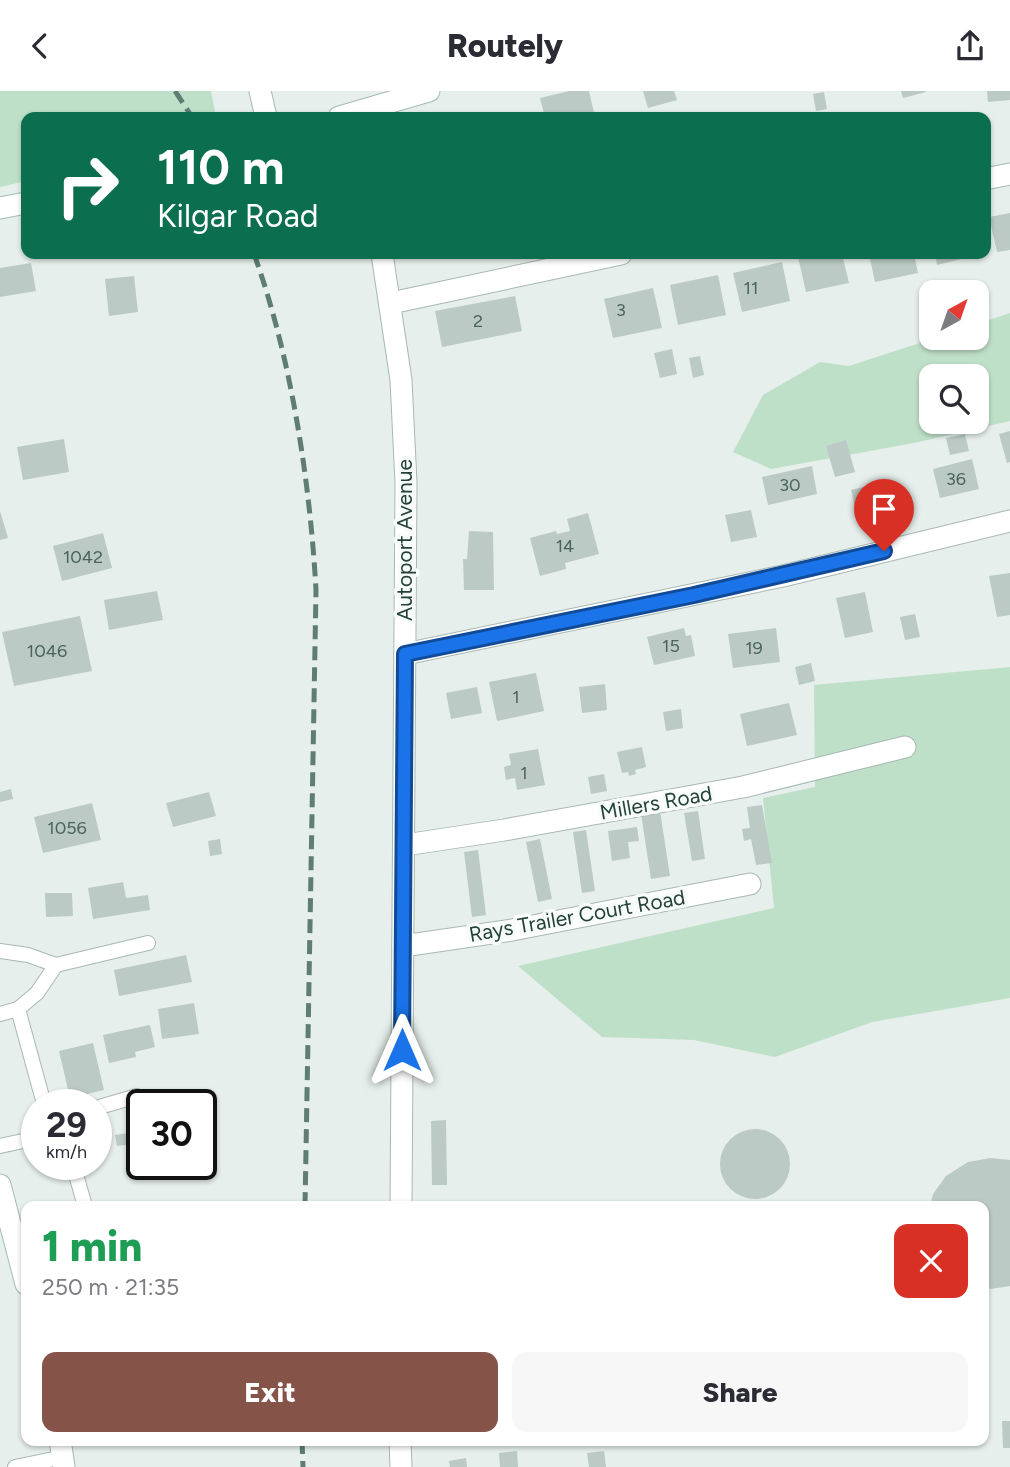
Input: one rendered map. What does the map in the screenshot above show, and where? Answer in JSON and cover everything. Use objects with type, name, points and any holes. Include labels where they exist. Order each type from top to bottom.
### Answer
[{"type":"street","points":[[260,91],[265,112]]},
{"type":"street","points":[[361,112],[429,91]]},
{"type":"street","points":[[991,178],[1010,174]]},
{"type":"street","points":[[0,208],[21,204]]},
{"type":"street","name":"Autoport Avenue","points":[[383,259],[401,380],[406,483],[401,1201]]},
{"type":"street","points":[[391,303],[598,259]]},
{"type":"street","points":[[405,654],[783,576],[1010,521]]},
{"type":"street","name":"Millers Road","points":[[405,845],[743,787],[905,747]]},
{"type":"street","name":"Rays Trailer Court Road","points":[[403,946],[512,930],[750,884]]},
{"type":"street","points":[[0,1185],[21,1266]]},
{"type":"street","points":[[400,1446],[401,1467]]},
{"type":"lane","points":[[0,951],[28,955],[56,965],[148,943]]},
{"type":"lane","points":[[0,1014],[18,1010],[37,993],[56,965]]},
{"type":"lane","points":[[18,1010],[40,1089]]},
{"type":"lane","points":[[0,1146],[21,1141]]},
{"type":"lane","points":[[78,1180],[84,1201]]},
{"type":"lane","points":[[15,1467],[62,1455]]},
{"type":"green space","points":[[0,91],[211,91],[215,112],[21,112],[21,182],[0,187]]},
{"type":"green space","points":[[1010,313],[1010,421],[989,426],[989,364],[919,364],[919,434],[953,434],[771,469],[733,452],[763,395],[820,362],[849,366],[919,343],[919,350],[989,350],[989,320]]},
{"type":"green space","points":[[1010,667],[1010,998],[872,1022],[775,1057],[694,1040],[602,1037],[518,966],[774,908],[763,798],[815,787],[814,685]]},
{"type":"building","points":[[569,91],[589,91],[594,112],[544,112],[540,98]]},
{"type":"building","points":[[643,91],[674,91],[677,100],[648,108]]},
{"type":"building","points":[[901,91],[925,91],[926,92],[903,98]]},
{"type":"building","points":[[987,91],[1010,91],[1010,100],[988,102]]},
{"type":"building","points":[[824,92],[827,109],[816,111],[813,94]]},
{"type":"building","points":[[1010,213],[1010,250],[997,252],[991,217]]},
{"type":"building","points":[[798,259],[843,259],[849,283],[806,292]]},
{"type":"building","points":[[870,259],[915,259],[918,273],[875,282]]},
{"type":"building","points":[[936,259],[961,259],[937,265]]},
{"type":"building","points":[[782,262],[790,301],[742,312],[733,273]]},
{"type":"building","points":[[31,263],[36,291],[0,297],[0,268]]},
{"type":"building","points":[[718,275],[726,315],[678,325],[670,285]]},
{"type":"building","points":[[134,276],[138,312],[109,316],[105,279]]},
{"type":"building","points":[[653,288],[662,328],[613,338],[604,299]]},
{"type":"building","points":[[515,296],[522,331],[442,347],[435,311]]},
{"type":"building","points":[[672,349],[677,374],[660,378],[654,353]]},
{"type":"building","points":[[700,356],[704,375],[693,378],[689,358]]},
{"type":"building","points":[[1010,431],[1010,462],[1007,463],[999,434]]},
{"type":"building","points":[[965,434],[969,451],[950,455],[946,438]]},
{"type":"building","points":[[64,439],[69,472],[23,480],[17,447]]},
{"type":"building","points":[[846,440],[855,472],[835,477],[826,446]]},
{"type":"building","points":[[972,459],[979,489],[940,498],[933,469]]},
{"type":"building","points":[[812,466],[817,494],[768,505],[762,477]]},
{"type":"building","points":[[889,481],[897,511],[858,520],[851,490]]},
{"type":"building","points":[[751,510],[757,537],[731,542],[725,515]]},
{"type":"building","points":[[0,511],[8,538],[0,540]]},
{"type":"building","points":[[588,513],[599,554],[565,563],[566,569],[540,576],[530,538],[556,531],[557,534],[570,531],[567,519]]},
{"type":"building","points":[[469,531],[493,532],[494,590],[464,590],[463,559],[467,559]]},
{"type":"building","points":[[103,533],[112,568],[62,581],[53,546]]},
{"type":"building","points":[[1010,573],[1010,615],[997,617],[989,576]]},
{"type":"building","points":[[157,591],[163,620],[109,630],[104,600]]},
{"type":"building","points":[[865,592],[873,632],[845,638],[836,598]]},
{"type":"building","points":[[915,614],[920,637],[905,640],[900,617]]},
{"type":"building","points":[[80,616],[92,671],[14,686],[2,632]]},
{"type":"building","points":[[684,628],[686,636],[691,635],[695,656],[654,665],[647,637]]},
{"type":"building","points":[[776,628],[780,662],[733,668],[728,634]]},
{"type":"building","points":[[811,663],[815,681],[799,685],[795,667]]},
{"type":"building","points":[[536,673],[544,711],[497,721],[489,682]]},
{"type":"building","points":[[605,684],[607,710],[582,713],[579,687]]},
{"type":"building","points":[[477,687],[482,713],[451,719],[446,693]]},
{"type":"building","points":[[789,703],[797,735],[747,746],[740,714]]},
{"type":"building","points":[[681,709],[683,728],[666,731],[663,712]]},
{"type":"building","points":[[642,747],[646,767],[635,770],[636,774],[629,776],[628,772],[622,773],[617,752]]},
{"type":"building","points":[[538,749],[545,785],[517,790],[515,778],[506,780],[504,767],[511,765],[509,754]]},
{"type":"building","points":[[604,774],[607,791],[591,794],[588,777]]},
{"type":"building","points":[[11,789],[13,799],[0,802],[0,792]]},
{"type":"building","points":[[209,792],[216,816],[173,827],[166,803]]},
{"type":"building","points":[[92,803],[101,840],[43,853],[34,817]]},
{"type":"building","points":[[762,805],[772,863],[756,865],[751,839],[744,841],[742,829],[750,828],[747,807]]},
{"type":"building","points":[[660,811],[670,876],[651,879],[641,814]]},
{"type":"building","points":[[698,811],[705,859],[692,861],[684,813]]},
{"type":"building","points":[[637,827],[639,841],[628,842],[630,858],[612,861],[608,831]]},
{"type":"building","points":[[586,830],[595,891],[582,893],[573,832]]},
{"type":"building","points":[[220,839],[222,854],[210,856],[208,841]]},
{"type":"building","points":[[540,839],[552,899],[538,902],[526,842]]},
{"type":"building","points":[[478,850],[486,915],[472,917],[464,852]]},
{"type":"building","points":[[123,882],[126,898],[148,895],[150,910],[93,919],[88,888]]},
{"type":"building","points":[[45,893],[72,893],[73,916],[46,917]]},
{"type":"building","points":[[186,955],[192,982],[119,996],[114,970]]},
{"type":"building","points":[[194,1003],[199,1034],[162,1039],[158,1009]]},
{"type":"building","points":[[150,1025],[155,1047],[135,1052],[136,1057],[109,1063],[103,1035]]},
{"type":"building","points":[[93,1043],[104,1089],[68,1089],[59,1051]]},
{"type":"building","points":[[446,1120],[447,1185],[432,1185],[431,1121]]},
{"type":"building","points":[[748,1129],[762,1129],[775,1135],[784,1144],[790,1164],[788,1177],[780,1189],[762,1199],[748,1199],[735,1193],[726,1184],[720,1171],[720,1157],[726,1144],[735,1135]]},
{"type":"building","points":[[126,1133],[126,1145],[117,1146],[115,1135]]},
{"type":"building","points":[[990,1158],[1010,1160],[1010,1286],[989,1288],[989,1201],[931,1201],[946,1176],[968,1162]]},
{"type":"building","points":[[1002,1421],[1010,1421],[1010,1448],[1003,1448]]},
{"type":"building","points":[[517,1451],[518,1467],[500,1467],[499,1453]]},
{"type":"building","points":[[604,1451],[606,1467],[589,1467],[587,1453]]},
{"type":"building","points":[[466,1458],[467,1467],[450,1467],[449,1461]]},
{"type":"railway","points":[[175,91],[189,112]]},
{"type":"railway","points":[[256,259],[278,334],[297,420],[309,506],[316,590],[305,1201]]},
{"type":"railway","points":[[302,1446],[303,1467]]},
{"type":"route","points":[[402,1050],[405,654],[783,576],[884,551]]}]
